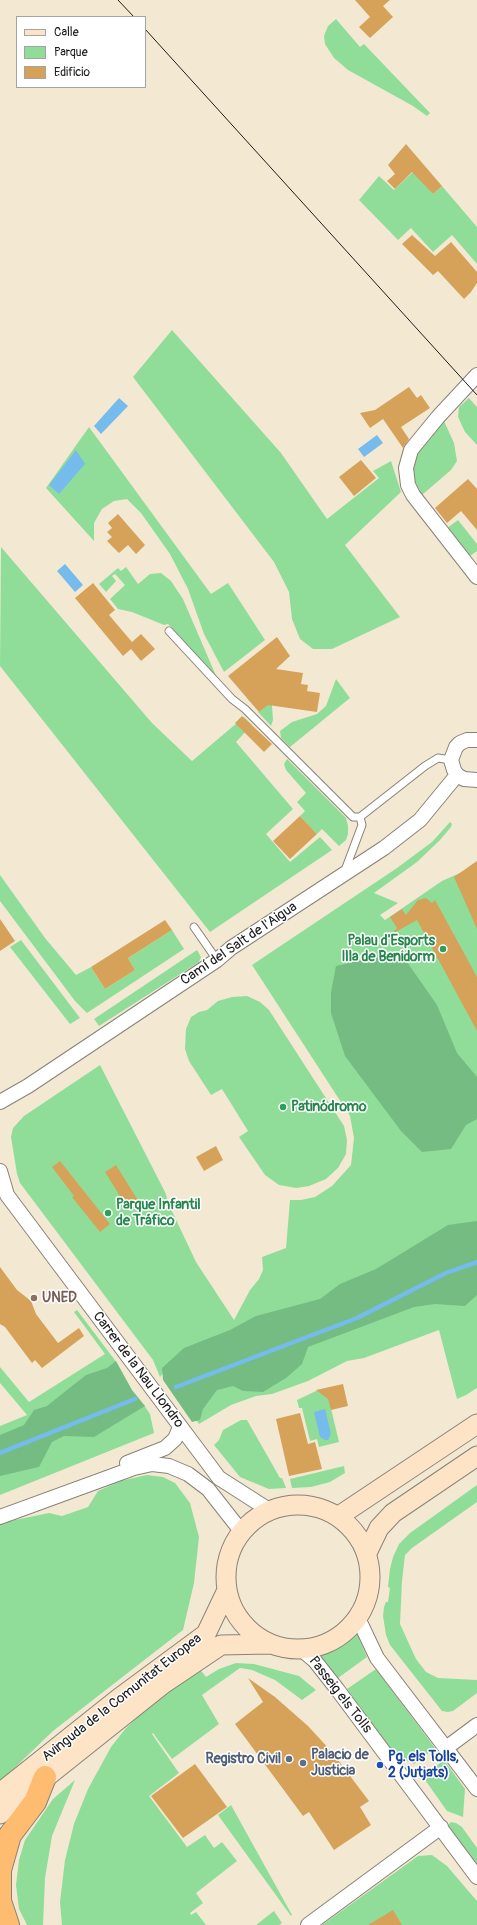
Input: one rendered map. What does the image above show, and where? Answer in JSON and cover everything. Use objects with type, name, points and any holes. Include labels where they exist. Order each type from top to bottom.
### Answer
[{"type":"highway","points":[[8,1925],[0,1901],[0,1870],[10,1835],[35,1802],[45,1777]]},
{"type":"main road","points":[[339,1516],[477,1424]]},
{"type":"main road","points":[[367,1553],[379,1528],[393,1513],[477,1456]]},
{"type":"main road","points":[[0,1814],[163,1684],[221,1645],[270,1644],[302,1650],[324,1645],[343,1634],[358,1618],[368,1598],[371,1575],[367,1553],[356,1532],[339,1516],[317,1506],[292,1504],[269,1510],[254,1519],[241,1531],[231,1549],[226,1569],[227,1590],[235,1613],[250,1631],[270,1644]]},
{"type":"main road","name":"Avinguda de la Comunitat Europea","points":[[0,1793],[118,1700],[206,1634],[227,1590]]},
{"type":"street","points":[[477,375],[438,417],[411,450],[406,468],[408,485],[413,495],[477,576]]},
{"type":"street","points":[[477,740],[467,740],[460,743],[456,747],[451,760],[454,770],[458,775],[464,779],[477,780]]},
{"type":"street","name":"Camí del Salt de l'Aigua","points":[[4,1100],[217,960],[231,948],[384,848],[420,820],[458,775]]},
{"type":"street","points":[[0,1113],[4,1100]]},
{"type":"street","name":"Carrer de la Nau Llondro","points":[[0,1171],[4,1193],[219,1478],[269,1510]]},
{"type":"street","points":[[63,1495],[72,1484],[165,1448],[175,1439],[180,1427]]},
{"type":"street","points":[[0,1517],[134,1468],[152,1464],[169,1466],[188,1474],[208,1489],[241,1531]]},
{"type":"street","points":[[358,1618],[377,1658],[477,1789]]},
{"type":"street","name":"Passeig els Tolls","points":[[302,1650],[315,1661],[337,1689],[477,1877]]},
{"type":"street","points":[[446,1748],[477,1725]]},
{"type":"street","points":[[308,1925],[441,1827]]},
{"type":"lane","points":[[169,631],[232,699],[245,709],[346,811],[353,816],[360,817],[425,766],[438,758],[451,760]]},
{"type":"lane","points":[[342,876],[362,825],[360,817]]},
{"type":"lane","points":[[194,927],[217,960]]},
{"type":"green space","points":[[336,19],[360,47],[364,44],[430,113],[427,116],[413,106],[348,70],[334,58],[325,44],[324,36],[328,26]]},
{"type":"green space","points":[[414,171],[433,194],[442,186],[477,227],[477,264],[452,235],[433,252],[411,228],[398,240],[359,200],[379,176],[394,190]]},
{"type":"green space","points":[[172,330],[281,453],[327,519],[379,478],[373,471],[391,461],[401,492],[345,545],[400,617],[332,649],[313,649],[300,639],[292,619],[289,592],[274,562],[133,377]]},
{"type":"green space","points":[[469,398],[477,407],[477,445],[465,432],[458,417],[459,407]]},
{"type":"green space","points":[[444,421],[454,443],[457,461],[451,470],[422,495],[416,488],[413,468],[420,448]]},
{"type":"green space","points":[[89,427],[211,594],[228,583],[265,640],[224,672],[204,634],[188,589],[170,554],[141,513],[127,499],[114,501],[102,509],[94,523],[94,541],[46,488]]},
{"type":"green space","points":[[458,520],[477,544],[477,551],[470,556],[447,528]]},
{"type":"green space","points":[[1,547],[152,723],[192,761],[244,717],[252,725],[236,742],[293,809],[266,834],[290,862],[320,837],[332,850],[210,932],[0,666]]},
{"type":"green space","points":[[126,567],[138,584],[150,574],[161,573],[171,581],[183,599],[217,678],[168,624],[164,625],[132,612],[118,609],[110,599],[125,585],[115,574],[112,576],[116,581],[106,592],[99,584],[118,568],[121,571]]},
{"type":"green space","points":[[270,674],[275,680],[271,691],[273,720],[271,726],[258,712],[270,703],[263,693],[250,702],[245,695]]},
{"type":"green space","points":[[336,679],[350,698],[290,747],[281,738],[280,731],[292,722],[317,714],[326,706]]},
{"type":"green space","points":[[287,759],[346,818],[348,834],[346,840],[339,846],[322,829],[317,834],[300,816],[305,811],[297,802],[306,793],[286,770],[284,764]]},
{"type":"green space","points":[[450,822],[452,824],[451,827],[417,862],[374,893],[398,903],[380,915],[385,920],[442,881],[462,872],[477,861],[477,1229],[374,1278],[172,1361],[160,1377],[153,1360],[20,1183],[17,1174],[11,1137],[13,1128],[24,1116],[100,1065],[165,1192],[170,1207],[196,1262],[234,1320],[250,1290],[259,1279],[263,1270],[262,1257],[286,1248],[290,1200],[301,1200],[315,1197],[332,1186],[351,1165],[354,1138],[350,1116],[252,965],[397,868],[432,842]]},
{"type":"green space","points":[[0,875],[45,938],[76,975],[91,967],[105,989],[135,970],[128,958],[172,930],[184,949],[87,1013],[75,1001],[0,901]]},
{"type":"green space","points":[[21,940],[80,1018],[70,1024],[10,947]]},
{"type":"green space","points":[[197,950],[201,957],[199,962],[99,1026],[94,1019]]},
{"type":"green space","points":[[376,957],[407,962],[437,1005],[457,1053],[477,1077],[477,1119],[466,1125],[451,1149],[422,1152],[401,1131],[345,1056],[331,1013],[331,992],[336,966]]},
{"type":"green space","name":"Patinódromo","points":[[247,996],[260,1002],[269,1010],[344,1126],[347,1140],[346,1154],[338,1168],[326,1179],[309,1186],[296,1188],[279,1185],[265,1175],[239,1137],[248,1131],[222,1089],[211,1095],[189,1061],[185,1049],[186,1029],[191,1017],[199,1012],[207,1010],[218,1001],[232,997]]},
{"type":"green space","points":[[477,1221],[477,1295],[465,1306],[435,1304],[414,1307],[308,1347],[302,1364],[286,1378],[263,1392],[243,1391],[233,1386],[217,1390],[203,1409],[200,1420],[192,1422],[163,1380],[162,1368],[184,1348],[230,1330],[256,1316],[320,1299],[340,1284],[376,1269],[448,1225]]},
{"type":"green space","points":[[477,1290],[477,1388],[457,1399],[439,1330],[364,1358],[347,1361],[308,1381],[272,1394],[256,1396],[231,1405],[199,1424],[190,1411],[208,1392],[303,1345],[409,1304]]},
{"type":"green space","points":[[77,1310],[117,1363],[0,1443],[0,1426],[27,1415],[0,1383],[0,1367],[29,1402],[105,1354],[74,1312]]},
{"type":"green space","points":[[116,1361],[132,1390],[145,1406],[94,1437],[64,1436],[52,1442],[39,1467],[0,1476],[0,1435],[24,1425],[34,1410],[47,1406],[86,1375],[107,1368]]},
{"type":"green space","points":[[318,1390],[328,1396],[339,1442],[319,1447],[317,1439],[310,1441],[302,1408],[299,1408],[297,1400]]},
{"type":"green space","points":[[144,1405],[150,1414],[154,1433],[0,1495],[0,1472],[49,1442],[71,1431]]},
{"type":"green space","points":[[241,1420],[247,1420],[280,1478],[282,1478],[286,1488],[269,1489],[240,1477],[214,1445],[219,1440],[223,1430]]},
{"type":"green space","points":[[344,1466],[345,1473],[330,1482],[311,1487],[292,1488],[290,1479]]},
{"type":"green space","points":[[147,1475],[163,1477],[175,1483],[190,1503],[199,1537],[194,1583],[183,1630],[53,1731],[0,1782],[0,1525],[10,1521],[49,1513],[62,1516],[88,1507],[98,1491],[120,1481]]},
{"type":"green space","points":[[477,1485],[477,1502],[412,1548],[405,1555],[400,1624],[416,1659],[426,1672],[438,1678],[477,1680],[477,1693],[453,1711],[448,1712],[442,1711],[390,1645],[386,1635],[383,1616],[384,1607],[386,1602],[388,1602],[390,1569],[393,1557],[399,1544],[410,1533]]},
{"type":"green space","points":[[355,1629],[367,1657],[338,1678],[317,1654],[328,1650],[339,1643]]},
{"type":"green space","points":[[236,1663],[254,1664],[299,1676],[316,1690],[302,1700],[275,1680],[252,1670],[240,1668],[202,1695],[219,1724],[172,1759],[153,1733],[152,1734],[179,1773],[149,1796],[187,1847],[205,1835],[214,1848],[222,1842],[237,1861],[196,1893],[203,1903],[190,1913],[191,1915],[196,1912],[206,1925],[62,1925],[60,1902],[65,1860],[74,1824],[88,1789],[111,1747],[126,1728],[145,1710],[199,1668],[206,1677],[219,1669]]},
{"type":"green space","points":[[376,1669],[435,1748],[414,1764],[395,1755],[347,1689]]},
{"type":"green space","points":[[444,1760],[465,1789],[463,1817],[447,1811],[423,1777]]},
{"type":"green space","points":[[75,1780],[52,1836],[45,1878],[43,1925],[27,1925],[19,1909],[16,1885],[19,1860],[25,1840],[53,1799]]},
{"type":"green space","points":[[231,1805],[292,1915],[291,1916],[218,1815]]},
{"type":"green space","points":[[451,1822],[462,1827],[477,1848],[477,1864],[448,1825]]},
{"type":"green space","points":[[432,1855],[447,1866],[477,1901],[477,1925],[322,1925],[418,1856]]},
{"type":"green space","points":[[274,1911],[282,1923],[279,1925],[256,1925]]},
{"type":"water","points":[[119,398],[128,406],[101,434],[94,426]]},
{"type":"water","points":[[377,435],[383,443],[364,457],[358,449]]},
{"type":"water","points":[[76,450],[85,464],[59,494],[49,485]]},
{"type":"water","points":[[65,564],[83,585],[75,592],[57,571]]},
{"type":"water","points":[[325,1409],[331,1434],[328,1440],[320,1437],[314,1412]]},
{"type":"building","points":[[355,0],[390,0],[383,6],[393,17],[370,38],[359,27],[370,17]]},
{"type":"building","points":[[406,144],[442,186],[433,194],[412,172],[395,189],[387,181],[395,174],[388,165]]},
{"type":"building","points":[[412,235],[435,256],[451,242],[477,272],[477,283],[464,299],[438,271],[433,275],[402,244]]},
{"type":"building","points":[[409,387],[417,398],[421,395],[430,408],[401,427],[409,439],[403,448],[383,419],[370,428],[360,413],[375,410]]},
{"type":"building","points":[[361,460],[376,478],[354,496],[339,477]]},
{"type":"building","points":[[468,479],[477,489],[477,530],[461,511],[447,523],[435,508]]},
{"type":"building","points":[[118,514],[145,545],[136,554],[128,545],[119,553],[107,541],[112,537],[107,532],[112,528],[108,523]]},
{"type":"building","points":[[93,583],[115,610],[109,615],[132,642],[141,634],[155,649],[141,661],[131,649],[123,656],[75,598]]},
{"type":"building","points":[[277,637],[290,656],[276,669],[303,673],[301,684],[308,685],[307,691],[320,693],[317,712],[268,705],[259,712],[228,676]]},
{"type":"building","points":[[242,716],[272,744],[264,752],[235,723]]},
{"type":"building","points":[[300,816],[317,834],[290,859],[273,841]]},
{"type":"building","points":[[477,861],[477,929],[454,877]]},
{"type":"building","points":[[426,898],[432,903],[435,900],[477,977],[477,1031],[417,920],[392,934],[397,928],[390,917],[402,909],[406,915],[418,900]]},
{"type":"building","points":[[0,919],[15,941],[0,951]]},
{"type":"building","points":[[165,920],[172,930],[128,958],[135,970],[105,989],[91,967]]},
{"type":"building","points":[[216,1146],[223,1160],[204,1171],[196,1157]]},
{"type":"building","points":[[60,1161],[110,1224],[100,1232],[72,1197],[74,1196],[52,1167]]},
{"type":"building","points":[[116,1165],[139,1202],[128,1209],[105,1172]]},
{"type":"building","points":[[0,1267],[17,1290],[31,1301],[36,1314],[58,1343],[79,1328],[84,1336],[42,1368],[35,1360],[32,1363],[5,1327],[0,1324]]},
{"type":"building","points":[[343,1384],[348,1406],[331,1410],[328,1399],[316,1390]]},
{"type":"building","points":[[300,1413],[308,1444],[315,1442],[322,1469],[289,1476],[276,1419]]},
{"type":"building","name":"Palacio de Justicia","points":[[248,1678],[275,1697],[308,1726],[332,1752],[369,1801],[360,1807],[371,1825],[334,1850],[309,1812],[303,1816],[235,1724],[263,1702]]},
{"type":"building","points":[[195,1764],[227,1807],[183,1838],[151,1796]]},
{"type":"building","points":[[393,1910],[402,1925],[368,1925]]},
{"type":"waterway","points":[[176,1387],[357,1318],[446,1273],[477,1262]]},
{"type":"waterway","points":[[0,1453],[135,1399]]},
{"type":"tram line","points":[[118,0],[133,16]]},
{"type":"tram line","points":[[146,30],[477,395]]},
{"type":"place","name":"Palau d'Esports Illa de Benidorm","points":[[443,949]]},
{"type":"place","name":"Patinódromo","points":[[283,1107]]},
{"type":"place","name":"Parque Infantil de Tráfico","points":[[108,1213]]},
{"type":"place","name":"UNED","points":[[34,1298]]},
{"type":"place","name":"Registro Civil","points":[[289,1759]]},
{"type":"place","name":"Palacio de Justicia","points":[[303,1763]]},
{"type":"place","name":"Pg. els Tolls, 2 (Jutjats)","points":[[380,1765]]}]
